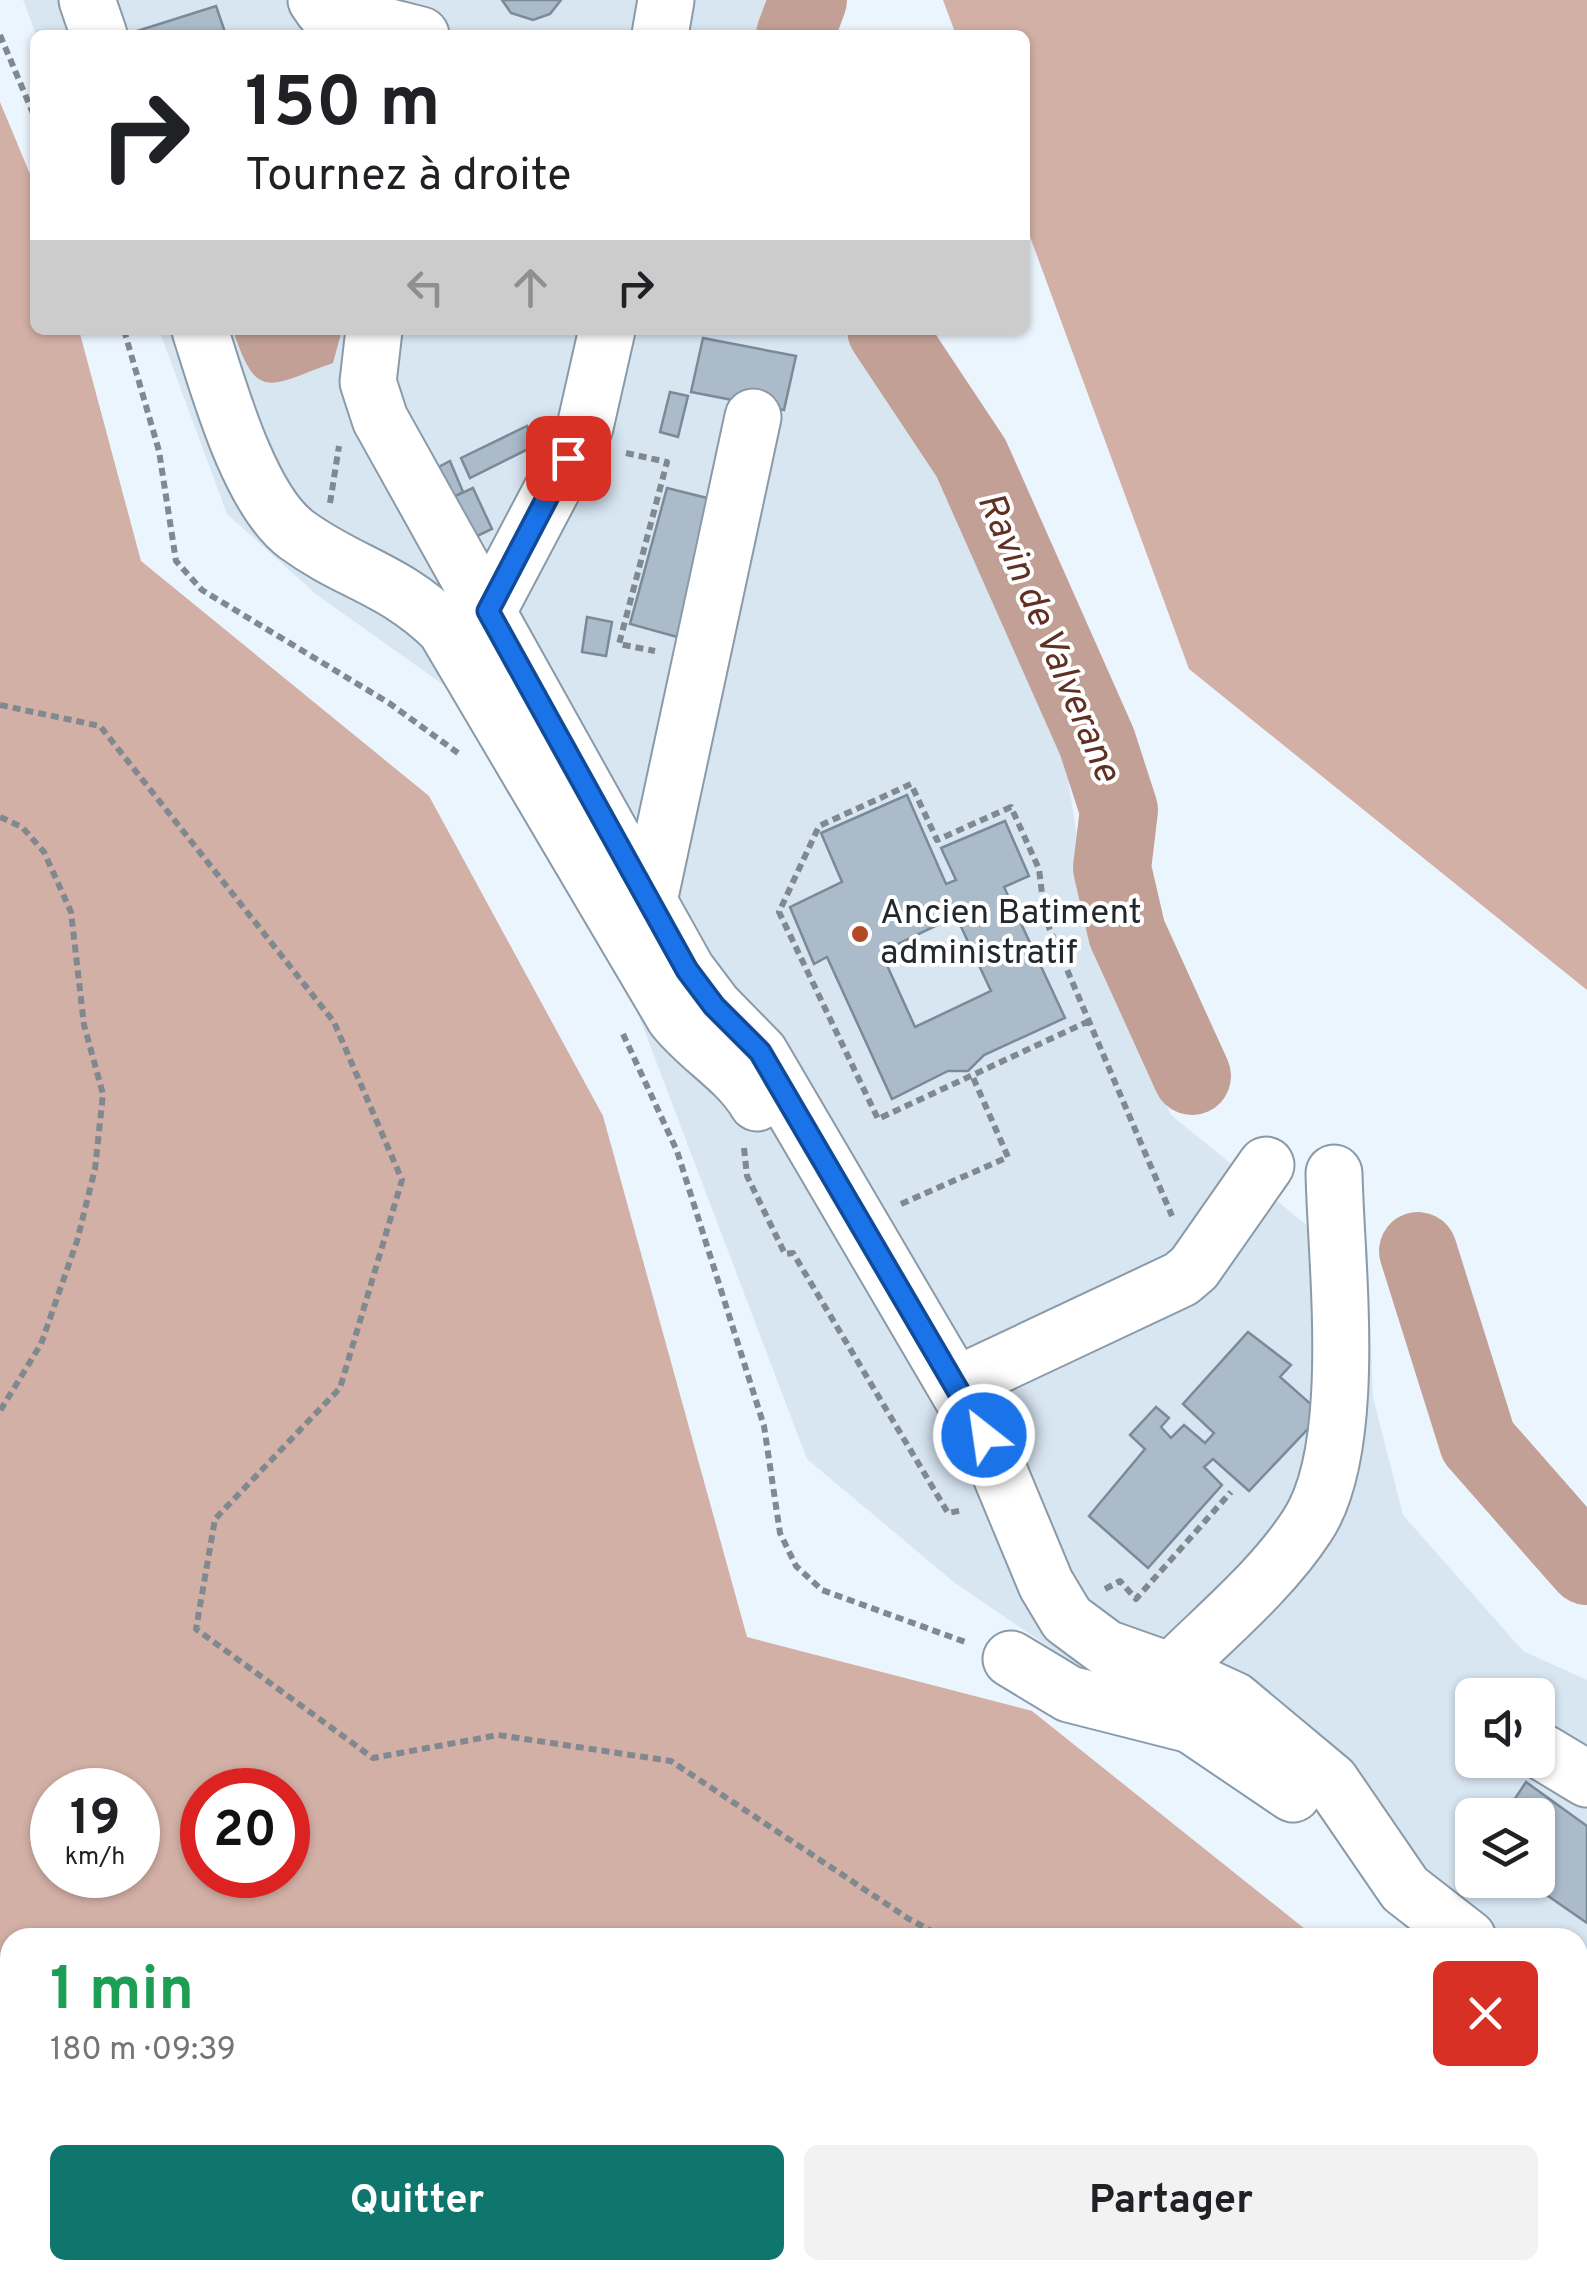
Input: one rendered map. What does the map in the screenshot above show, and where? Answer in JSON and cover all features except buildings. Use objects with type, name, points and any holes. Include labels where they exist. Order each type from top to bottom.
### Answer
[{"type":"street","points":[[87,0],[96,30]]},
{"type":"street","points":[[316,0],[323,10],[401,30]]},
{"type":"street","points":[[433,30],[439,0]]},
{"type":"street","points":[[661,30],[666,0]]},
{"type":"street","points":[[202,335],[234,434],[282,520],[303,540],[394,586],[445,629],[674,1017],[693,1042],[744,1082],[968,1453],[1004,1486]]},
{"type":"street","points":[[373,335],[368,364],[372,403],[687,970],[714,1006],[760,1052],[984,1435],[1055,1602],[1077,1631],[1106,1648],[1171,1671],[1234,1700],[1331,1781],[1406,1889],[1455,1928]]},
{"type":"street","points":[[488,611],[584,428],[605,335]]},
{"type":"street","points":[[649,902],[753,417]]},
{"type":"street","points":[[956,1386],[1168,1289],[1194,1268],[1266,1165]]},
{"type":"street","points":[[1171,1671],[1288,1551],[1308,1525],[1329,1478],[1338,1391],[1334,1173]]},
{"type":"street","points":[[1011,1659],[1069,1694],[1191,1724],[1211,1734],[1296,1796],[1379,1913],[1399,1928]]},
{"type":"path","points":[[0,35],[3,56],[30,108]]},
{"type":"path","points":[[125,335],[159,450],[176,561],[202,590],[389,703],[440,736],[462,757]]},
{"type":"path","points":[[617,452],[667,462],[619,644],[701,660]]},
{"type":"path","points":[[0,705],[100,726],[334,1022],[402,1180],[340,1388],[215,1520],[196,1628],[374,1758],[498,1735],[671,1762],[926,1928]]},
{"type":"path","points":[[1089,1021],[878,1119],[778,912],[818,826],[911,784],[937,840],[1010,807],[1038,869],[1045,918],[1089,1021],[1194,1268]]},
{"type":"path","points":[[0,817],[22,827],[44,852],[71,912],[84,1025],[102,1094],[95,1169],[78,1241],[42,1344],[0,1411]]},
{"type":"path","points":[[618,1022],[677,1151],[764,1426],[780,1534],[796,1566],[822,1590],[1011,1659]]},
{"type":"path","points":[[907,1223],[899,1205],[1008,1157],[972,1075]]},
{"type":"path","points":[[1088,1599],[1120,1582],[1136,1599],[1231,1492]]},
{"type":"shaded area","points":[[23,0],[766,0],[757,30],[34,30]]},
{"type":"shaded area","points":[[943,0],[1587,0],[1587,990],[1189,669],[1030,237],[1030,30],[954,30]]},
{"type":"shaded area","points":[[0,102],[30,174],[30,335],[80,335],[141,561],[429,796],[603,1116],[747,1637],[1032,1711],[1304,1928],[0,1928]]},
{"type":"shaded area","points":[[161,335],[845,335],[925,444],[1062,739],[1093,944],[1171,1115],[1325,1240],[1367,1241],[1373,1397],[1403,1515],[1523,1651],[1587,1680],[1587,1928],[1433,1928],[1323,1797],[1123,1675],[1071,1662],[955,1583],[807,1459],[629,990],[455,693],[317,595],[227,514]]},
{"type":"shaded area","points":[[235,335],[341,335],[333,363],[280,382],[259,379]]},
{"type":"waterway","name":"Ravin de Valverane","points":[[797,30],[808,0]]},
{"type":"waterway","name":"Ravin de Valverane","points":[[889,335],[971,458],[1097,742],[1119,810],[1112,868],[1127,933],[1192,1076]]},
{"type":"waterway","name":"Ravin de Valverane","points":[[1418,1251],[1478,1442],[1587,1566]]},
{"type":"place","name":"Ancien Batiment administratif","points":[[860,934]]},
{"type":"route","points":[[568,458],[488,611],[687,970],[714,1006],[760,1052],[984,1435]]}]
